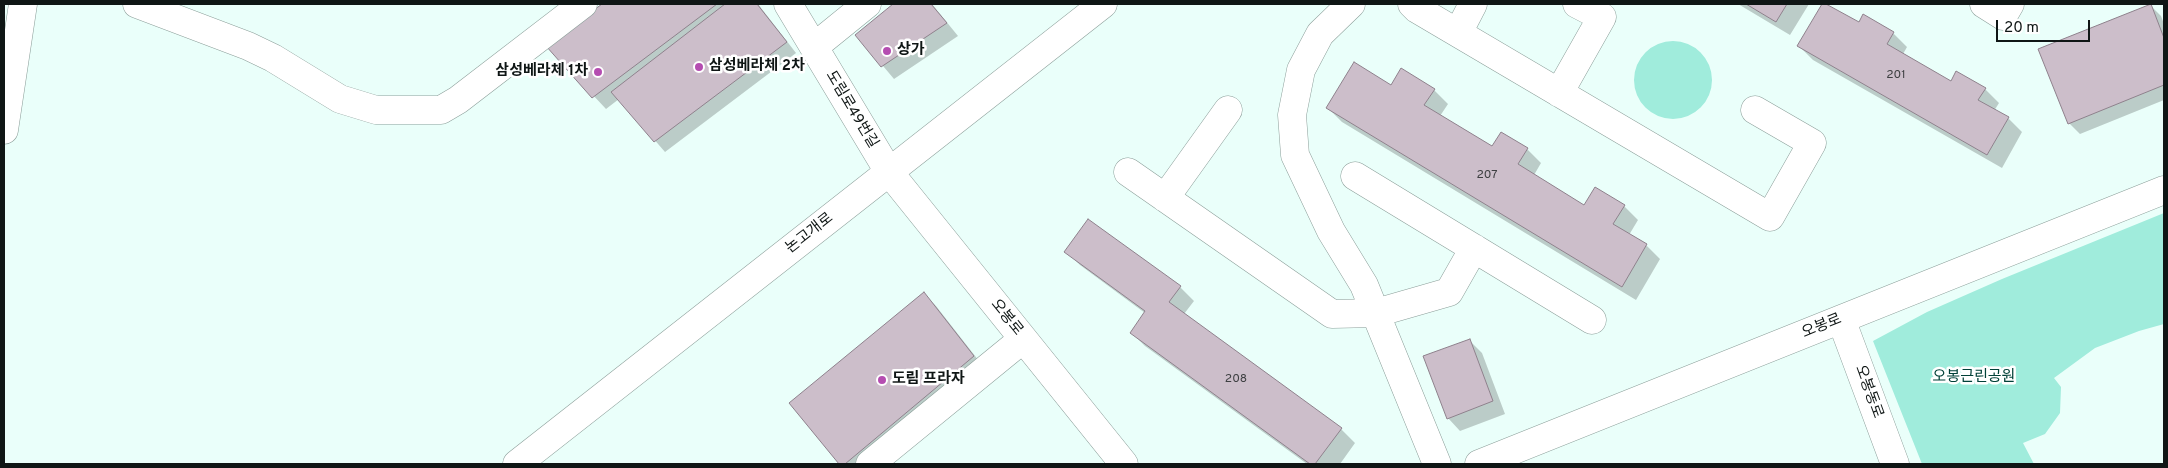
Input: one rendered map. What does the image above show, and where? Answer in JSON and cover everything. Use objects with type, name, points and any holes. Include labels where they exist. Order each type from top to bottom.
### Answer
[{"type":"street","points":[[4,130],[23,4]]},
{"type":"street","points":[[136,4],[248,46],[273,58],[340,99],[376,110],[441,110],[458,100],[583,4]]},
{"type":"street","name":"도림로49번길","points":[[788,4],[889,172]]},
{"type":"street","points":[[814,47],[867,4]]},
{"type":"street","name":"논고개로","points":[[517,464],[1103,4]]},
{"type":"street","points":[[1351,4],[1320,34],[1301,70],[1292,116],[1295,156],[1330,231],[1364,285],[1437,464]]},
{"type":"street","points":[[1412,4],[1417,9],[1770,217],[1812,143],[1755,110]]},
{"type":"street","points":[[1458,33],[1473,4]]},
{"type":"street","points":[[1559,93],[1602,18],[1577,4]]},
{"type":"street","points":[[1984,4],[2003,16],[2010,4]]},
{"type":"street","points":[[1165,198],[1228,110]]},
{"type":"street","name":"오봉로","points":[[889,172],[1124,464]]},
{"type":"street","points":[[1128,172],[1332,314],[1376,313],[1448,292],[1474,248]]},
{"type":"street","points":[[1355,176],[1592,320]]},
{"type":"street","name":"오봉로","points":[[1480,464],[2164,190]]},
{"type":"street","name":"오봉동로","points":[[1841,319],[1895,464]]},
{"type":"street","points":[[870,464],[1023,339]]},
{"type":"green space","points":[[1673,41],[1688,44],[1705,58],[1709,65],[1712,80],[1709,95],[1695,112],[1688,116],[1673,119],[1658,116],[1641,102],[1637,95],[1634,80],[1637,65],[1651,48],[1658,44]]},
{"type":"green space","name":"오봉근린공원","points":[[2164,213],[2164,324],[2139,331],[2095,348],[2054,378],[2061,387],[2060,413],[2045,434],[2023,443],[2034,464],[1922,464],[1873,341],[1927,312],[2002,279]]},
{"type":"building","name":"삼성베라체 1차","points":[[602,4],[717,4],[592,98],[546,46]]},
{"type":"building","name":"삼성베라체 2차","points":[[725,4],[757,4],[787,42],[654,142],[611,92]]},
{"type":"building","name":"상가","points":[[893,4],[931,4],[947,23],[881,67],[855,35]]},
{"type":"building","points":[[1746,4],[1787,4],[1776,22]]},
{"type":"building","points":[[1822,4],[1826,4],[1859,22],[1863,14],[1894,32],[1887,44],[1951,81],[1956,71],[1986,88],[1978,100],[2009,117],[1987,155],[1797,46]]},
{"type":"building","points":[[2151,4],[2164,38],[2164,85],[2068,124],[2038,49]]},
{"type":"building","points":[[1354,62],[1391,85],[1401,68],[1435,89],[1424,105],[1492,146],[1501,132],[1528,148],[1518,164],[1584,205],[1595,187],[1625,205],[1613,224],[1647,244],[1622,287],[1326,108]]},
{"type":"building","points":[[1088,219],[1181,286],[1169,302],[1342,428],[1315,464],[1310,464],[1130,333],[1145,311],[1064,252]]},
{"type":"building","name":"도림 프라자","points":[[924,292],[974,356],[845,464],[839,464],[789,403]]},
{"type":"building","points":[[1470,339],[1493,401],[1447,419],[1423,356]]},
{"type":"place","name":"상가","points":[[887,51]]},
{"type":"place","name":"삼성베라체 2차","points":[[699,67]]},
{"type":"place","name":"삼성베라체 1차","points":[[598,72]]},
{"type":"place","name":"도림 프라자","points":[[882,380]]}]
